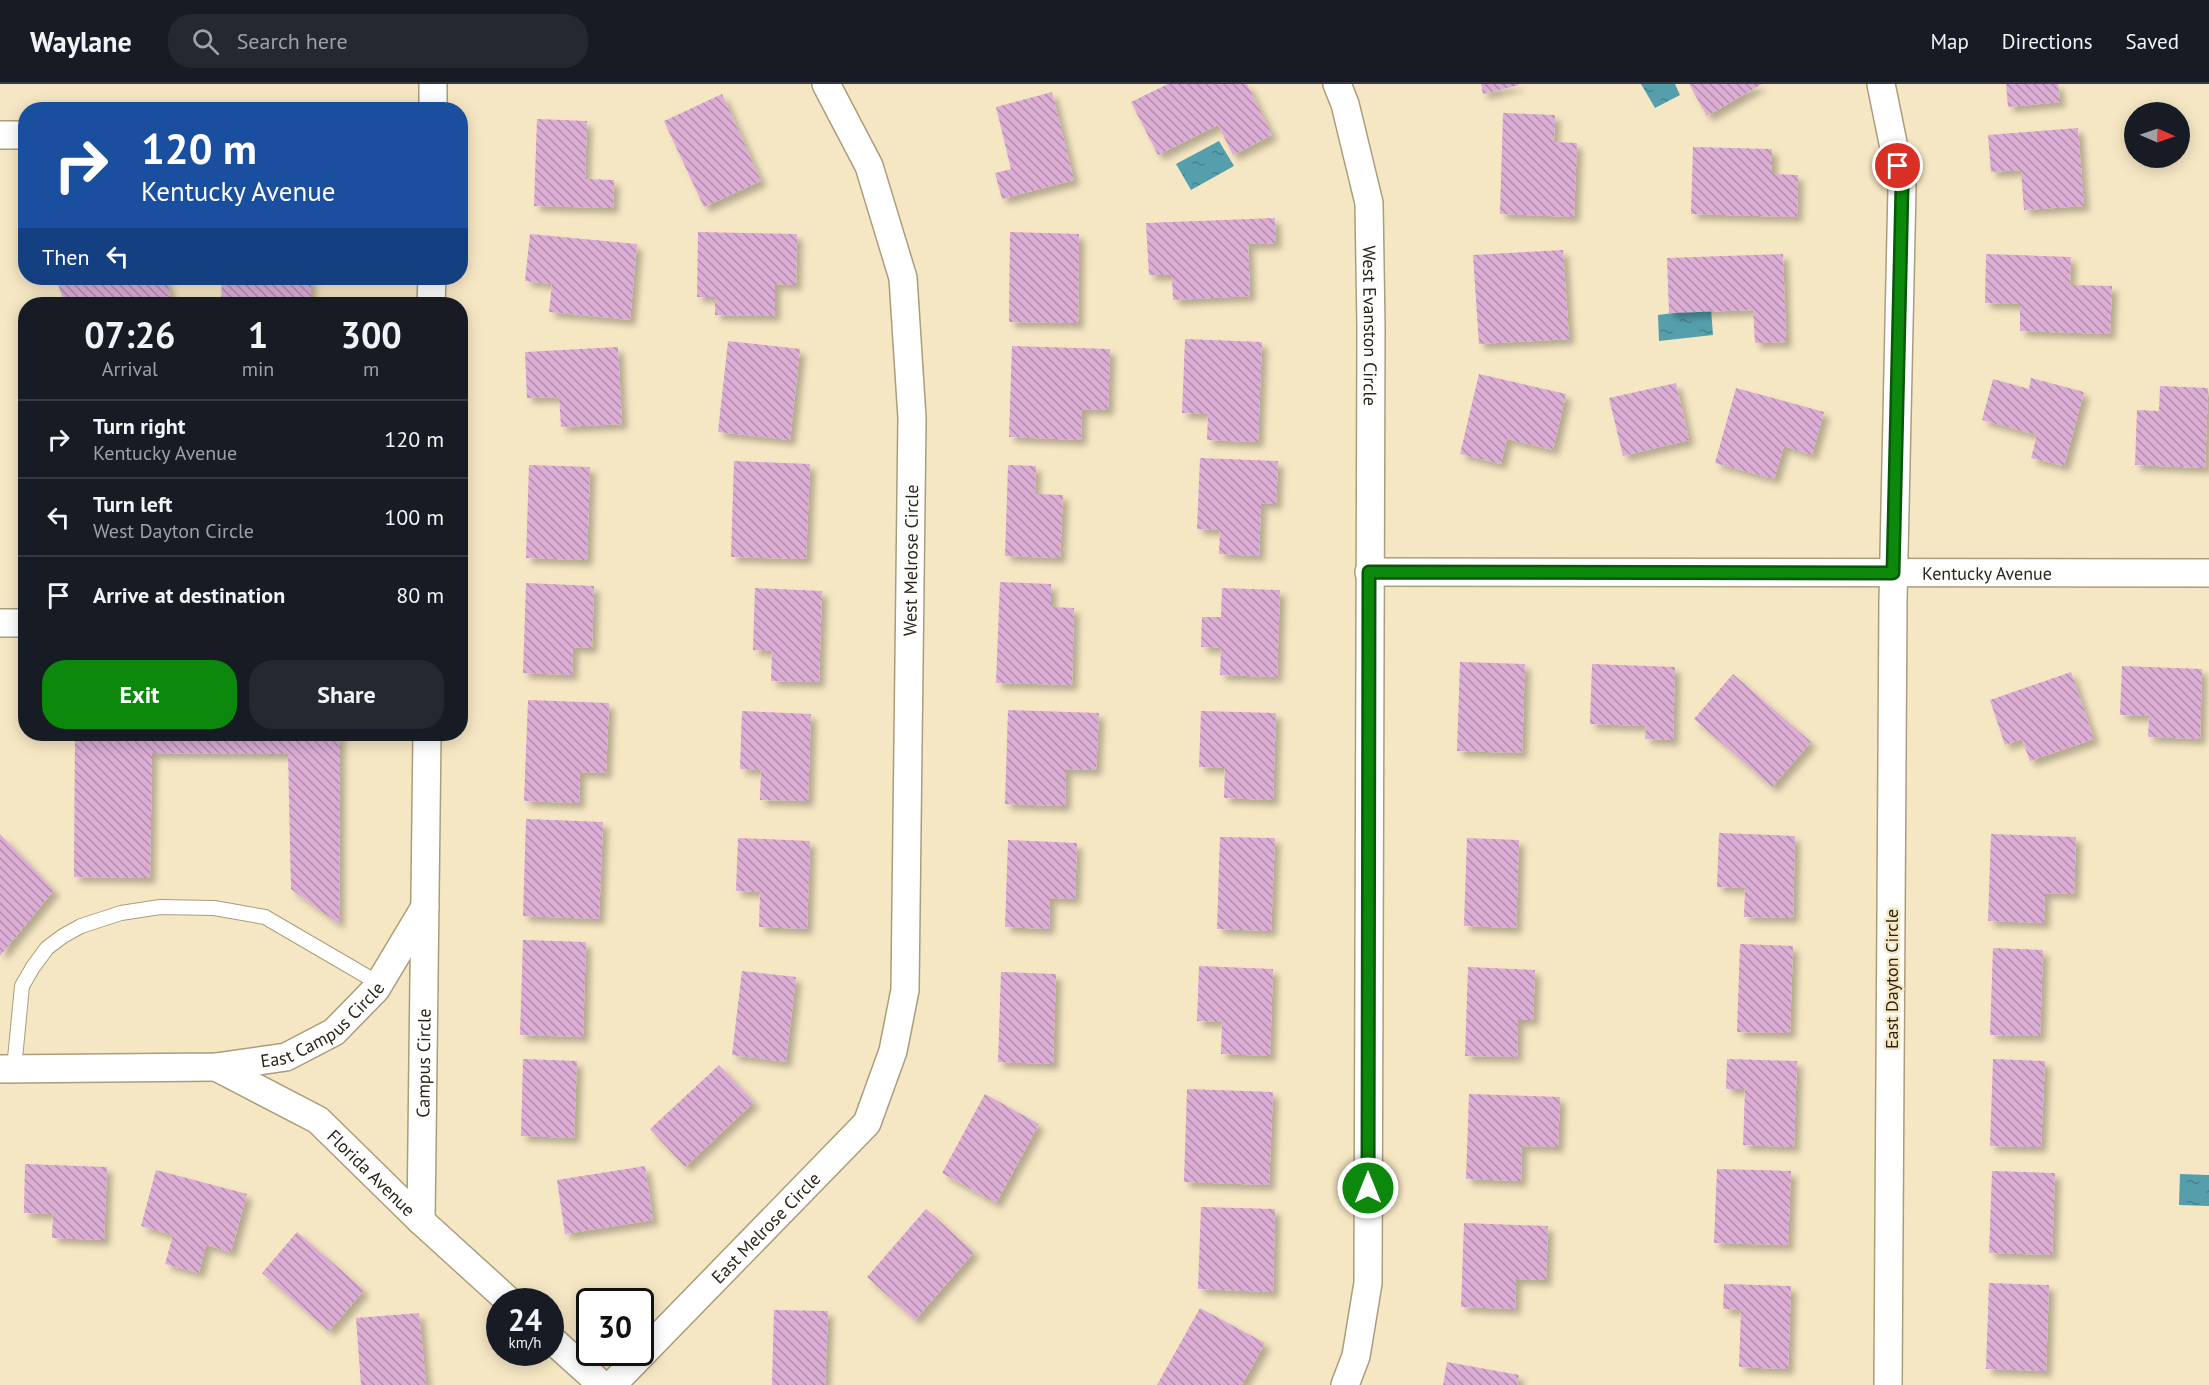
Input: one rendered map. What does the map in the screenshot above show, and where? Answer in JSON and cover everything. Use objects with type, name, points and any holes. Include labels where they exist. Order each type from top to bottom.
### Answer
[{"type":"street","points":[[433,84],[433,102]]},
{"type":"street","name":"West Melrose Circle","points":[[826,84],[869,166],[903,278],[912,418],[905,990],[893,1051]]},
{"type":"street","name":"West Evanston Circle","points":[[1337,84],[1345,104],[1369,203],[1371,327],[1368,1283],[1356,1356],[1345,1385]]},
{"type":"street","name":"East Dayton Circle","points":[[1881,84],[1902,187],[1893,573],[1888,1385]]},
{"type":"street","points":[[0,135],[18,135]]},
{"type":"street","name":"Kentucky Avenue","points":[[1369,572],[2209,573]]},
{"type":"street","points":[[0,623],[18,623]]},
{"type":"street","name":"East Campus Circle","points":[[7,1069],[216,1068],[285,1057],[334,1032],[380,984],[425,907],[427,741]]},
{"type":"street","name":"Campus Circle","points":[[421,1221],[425,907]]},
{"type":"street","name":"East Melrose Circle","points":[[612,1385],[867,1123],[893,1051]]},
{"type":"street","name":"Florida Avenue","points":[[216,1068],[318,1120],[421,1221],[495,1288]]},
{"type":"street","points":[[564,1351],[602,1385]]},
{"type":"lane","points":[[7,1069],[22,986],[33,967],[47,948],[63,936],[81,926],[121,913],[160,907],[214,908],[266,917],[380,984]]},
{"type":"water","points":[[1641,84],[1675,84],[1680,95],[1655,108]]},
{"type":"water","points":[[1219,141],[1234,166],[1191,190],[1176,164]]},
{"type":"water","points":[[1711,308],[1713,335],[1659,341],[1658,315]]},
{"type":"water","points":[[2180,1174],[2209,1175],[2209,1206],[2179,1205]]},
{"type":"building","points":[[1168,84],[1247,84],[1272,135],[1233,155],[1218,125],[1158,155],[1131,102]]},
{"type":"building","points":[[1481,84],[1519,84],[1519,85],[1483,94]]},
{"type":"building","points":[[1689,84],[1762,84],[1707,116]]},
{"type":"building","points":[[2006,84],[2058,84],[2060,102],[2008,107]]},
{"type":"building","points":[[1052,92],[1074,180],[1002,199],[995,173],[1011,169],[996,107]]},
{"type":"building","points":[[722,94],[761,181],[704,207],[664,121]]},
{"type":"building","points":[[1503,113],[1555,115],[1554,142],[1577,143],[1574,217],[1500,214]]},
{"type":"building","points":[[537,119],[587,121],[585,179],[614,180],[613,208],[534,206]]},
{"type":"building","points":[[2078,128],[2084,206],[2024,210],[2021,170],[1991,172],[1988,135]]},
{"type":"building","points":[[1693,147],[1772,149],[1772,174],[1798,175],[1797,217],[1691,214]]},
{"type":"building","points":[[1275,218],[1276,243],[1248,244],[1250,296],[1173,300],[1172,275],[1149,275],[1146,223]]},
{"type":"building","points":[[698,232],[797,234],[796,285],[775,284],[775,316],[715,315],[715,297],[697,297]]},
{"type":"building","points":[[1010,232],[1079,234],[1078,323],[1009,322]]},
{"type":"building","points":[[530,234],[637,244],[630,320],[549,312],[552,284],[525,281]]},
{"type":"building","points":[[1563,250],[1569,339],[1479,344],[1473,255]]},
{"type":"building","points":[[1783,254],[1786,342],[1755,343],[1753,310],[1669,313],[1667,258]]},
{"type":"building","points":[[1986,254],[2071,257],[2070,285],[2112,286],[2110,334],[2020,331],[2020,304],[1985,303]]},
{"type":"building","points":[[58,285],[167,285],[171,295],[165,297],[63,297]]},
{"type":"building","points":[[222,285],[311,285],[311,297],[221,297]]},
{"type":"building","points":[[1185,339],[1262,342],[1258,442],[1207,440],[1208,414],[1182,413]]},
{"type":"building","points":[[728,341],[800,349],[790,440],[718,432]]},
{"type":"building","points":[[1012,346],[1110,349],[1108,410],[1082,409],[1081,440],[1009,437]]},
{"type":"building","points":[[618,347],[622,424],[561,427],[559,397],[527,398],[525,352]]},
{"type":"building","points":[[1479,374],[1566,394],[1553,450],[1507,439],[1501,464],[1460,454]]},
{"type":"building","points":[[2031,378],[2084,392],[2064,466],[2031,458],[2037,435],[1982,420],[1993,379],[2029,389]]},
{"type":"building","points":[[1676,383],[1689,440],[1623,456],[1609,398]]},
{"type":"building","points":[[2160,386],[2208,388],[2205,468],[2135,465],[2137,410],[2159,411]]},
{"type":"building","points":[[1736,388],[1824,412],[1812,455],[1784,446],[1774,479],[1715,463]]},
{"type":"building","points":[[1200,458],[1278,461],[1276,504],[1261,503],[1259,556],[1219,554],[1220,530],[1197,529]]},
{"type":"building","points":[[734,461],[810,464],[806,559],[731,557]]},
{"type":"building","points":[[529,465],[590,467],[587,560],[526,558]]},
{"type":"building","points":[[1008,465],[1036,466],[1035,494],[1063,495],[1060,558],[1005,556]]},
{"type":"building","points":[[1000,582],[1051,584],[1051,607],[1074,608],[1072,685],[996,683]]},
{"type":"building","points":[[526,583],[594,586],[592,648],[573,647],[572,675],[523,673]]},
{"type":"building","points":[[755,588],[822,591],[819,682],[771,681],[772,651],[753,650]]},
{"type":"building","points":[[1222,588],[1280,590],[1277,677],[1220,675],[1221,648],[1201,647],[1202,617],[1221,617]]},
{"type":"building","points":[[1460,662],[1525,664],[1522,753],[1457,751]]},
{"type":"building","points":[[1592,664],[1675,667],[1673,740],[1645,739],[1646,726],[1590,724]]},
{"type":"building","points":[[2122,666],[2202,669],[2200,739],[2148,737],[2149,716],[2120,715]]},
{"type":"building","points":[[2071,672],[2094,739],[2030,761],[2022,739],[2005,745],[1990,700]]},
{"type":"building","points":[[1733,674],[1811,742],[1772,787],[1694,719]]},
{"type":"building","points":[[528,700],[609,703],[606,773],[580,772],[579,803],[524,801]]},
{"type":"building","points":[[1008,710],[1099,713],[1096,770],[1066,769],[1065,806],[1005,804]]},
{"type":"building","points":[[742,711],[811,714],[808,801],[760,800],[761,770],[740,769]]},
{"type":"building","points":[[1201,711],[1276,713],[1273,800],[1224,798],[1225,768],[1199,767]]},
{"type":"building","points":[[75,741],[340,741],[339,924],[291,889],[288,754],[152,753],[150,878],[74,877]]},
{"type":"building","points":[[526,819],[603,822],[599,919],[523,916]]},
{"type":"building","points":[[1719,833],[1795,836],[1793,918],[1744,917],[1745,888],[1717,887]]},
{"type":"building","points":[[0,834],[54,890],[0,956]]},
{"type":"building","points":[[1991,834],[2076,837],[2074,894],[2045,893],[2044,923],[1988,921]]},
{"type":"building","points":[[1220,837],[1275,838],[1271,931],[1217,929]]},
{"type":"building","points":[[738,838],[810,841],[807,929],[759,927],[760,892],[736,891]]},
{"type":"building","points":[[1467,838],[1519,840],[1516,928],[1464,926]]},
{"type":"building","points":[[1008,840],[1077,843],[1075,899],[1050,898],[1049,929],[1005,927]]},
{"type":"building","points":[[523,940],[586,942],[583,1037],[520,1035]]},
{"type":"building","points":[[1740,944],[1793,946],[1790,1033],[1737,1032]]},
{"type":"building","points":[[1993,948],[2043,950],[2040,1036],[1990,1035]]},
{"type":"building","points":[[1199,966],[1273,969],[1270,1056],[1221,1054],[1222,1022],[1197,1021]]},
{"type":"building","points":[[1468,967],[1535,970],[1533,1020],[1518,1020],[1517,1057],[1465,1056]]},
{"type":"building","points":[[742,971],[796,977],[786,1062],[732,1055]]},
{"type":"building","points":[[1001,972],[1056,974],[1053,1064],[998,1062]]},
{"type":"building","points":[[523,1059],[577,1061],[574,1138],[521,1136]]},
{"type":"building","points":[[1727,1059],[1797,1061],[1794,1147],[1743,1145],[1745,1089],[1726,1089]]},
{"type":"building","points":[[1993,1059],[2045,1061],[2041,1147],[1990,1146]]},
{"type":"building","points":[[719,1065],[754,1102],[685,1167],[650,1129]]},
{"type":"building","points":[[1187,1089],[1273,1092],[1269,1185],[1184,1182]]},
{"type":"building","points":[[985,1094],[1039,1124],[996,1203],[942,1173]]},
{"type":"building","points":[[1469,1094],[1560,1097],[1558,1147],[1522,1146],[1521,1181],[1466,1179]]},
{"type":"building","points":[[25,1164],[107,1167],[104,1240],[52,1238],[53,1214],[24,1213]]},
{"type":"building","points":[[645,1166],[653,1220],[565,1234],[557,1180]]},
{"type":"building","points":[[1717,1169],[1791,1171],[1788,1245],[1714,1243]]},
{"type":"building","points":[[156,1170],[247,1194],[231,1252],[206,1245],[199,1273],[165,1264],[173,1235],[141,1226]]},
{"type":"building","points":[[1992,1171],[2055,1173],[2052,1255],[1989,1253]]},
{"type":"building","points":[[1201,1207],[1275,1209],[1273,1292],[1198,1289]]},
{"type":"building","points":[[926,1209],[974,1252],[915,1320],[867,1277]]},
{"type":"building","points":[[1464,1223],[1548,1226],[1546,1280],[1516,1279],[1515,1309],[1461,1307]]},
{"type":"building","points":[[297,1232],[364,1290],[329,1331],[262,1273]]},
{"type":"building","points":[[1989,1283],[2049,1285],[2046,1371],[1986,1369]]},
{"type":"building","points":[[1724,1284],[1791,1286],[1788,1369],[1739,1367],[1741,1310],[1723,1309]]},
{"type":"building","points":[[1200,1308],[1265,1343],[1242,1385],[1157,1385]]},
{"type":"building","points":[[774,1310],[828,1311],[825,1385],[772,1385]]},
{"type":"building","points":[[419,1313],[426,1385],[361,1385],[356,1318]]},
{"type":"building","points":[[1447,1362],[1519,1375],[1517,1385],[1443,1385]]},
{"type":"route","points":[[1368,1188],[1369,572],[1893,573],[1902,187],[1898,166]]}]
